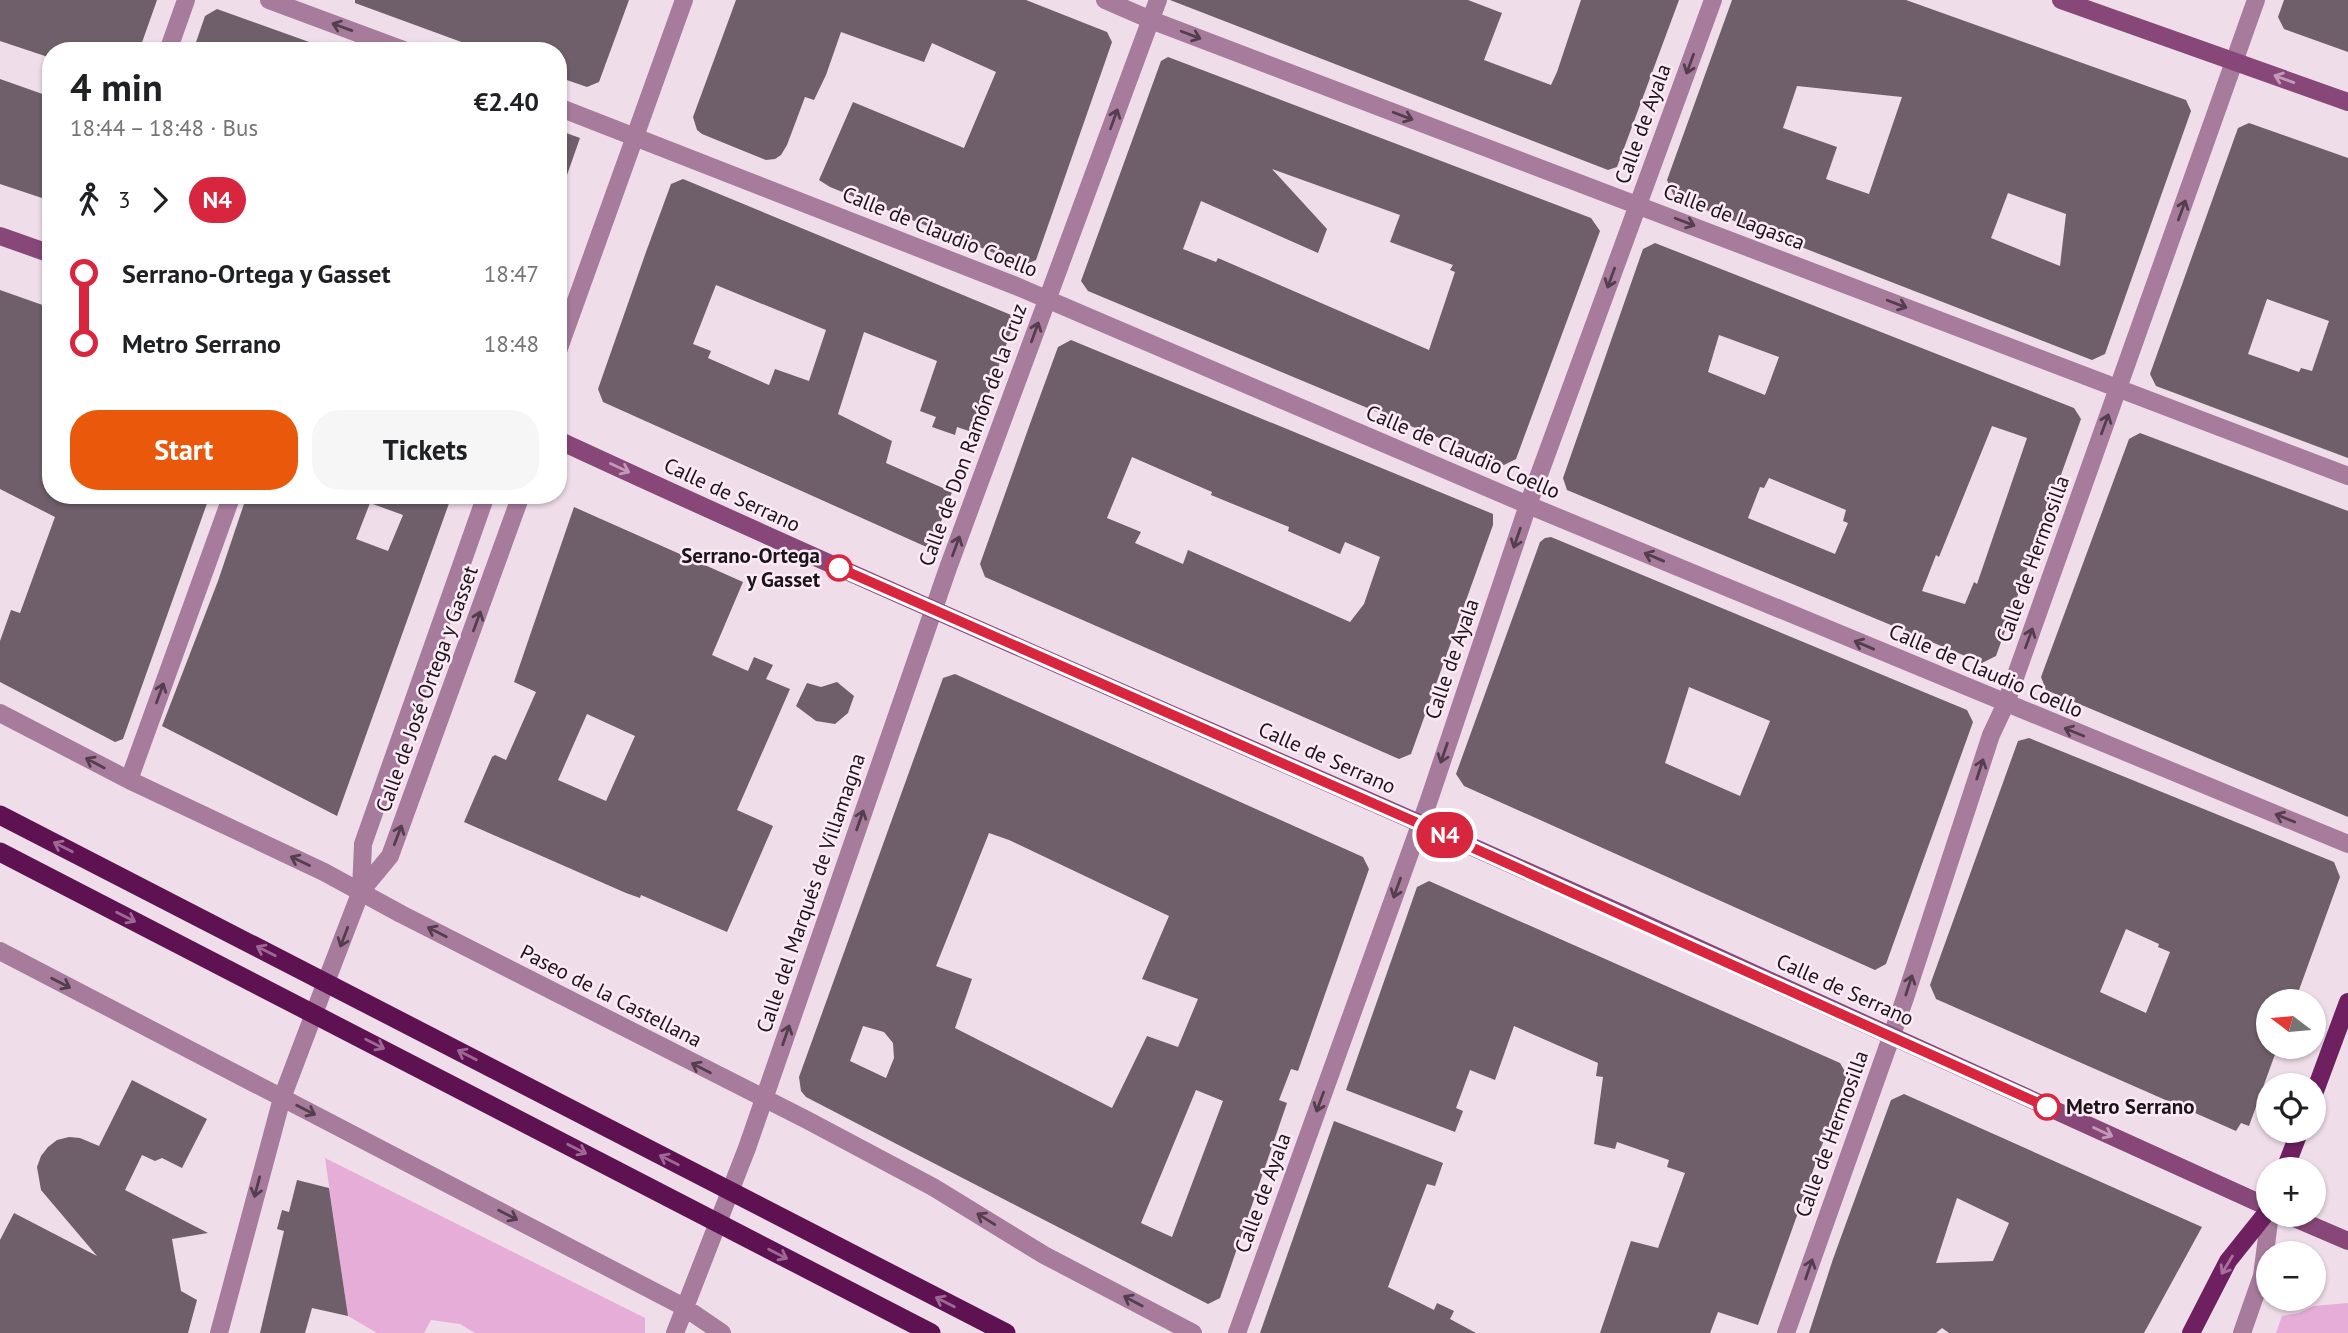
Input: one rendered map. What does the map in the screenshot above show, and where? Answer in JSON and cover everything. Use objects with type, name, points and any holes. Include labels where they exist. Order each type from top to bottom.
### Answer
[{"type":"highway","points":[[0,815],[1006,1333]]},
{"type":"highway","points":[[0,852],[931,1333]]},
{"type":"main road","points":[[2062,0],[2348,102]]},
{"type":"main road","points":[[0,236],[42,251]]},
{"type":"main road","name":"Calle de Serrano","points":[[567,444],[1891,1036],[2256,1205]]},
{"type":"main road","points":[[2322,1073],[2348,1002]]},
{"type":"main road","points":[[2192,1333],[2228,1261],[2256,1227]]},
{"type":"main road","points":[[2315,1227],[2348,1241]]},
{"type":"street","points":[[171,42],[186,0]]},
{"type":"street","points":[[269,0],[382,42]]},
{"type":"street","points":[[567,326],[684,0]]},
{"type":"street","name":"Calle de Lagasca","points":[[1105,0],[1151,20],[2348,476]]},
{"type":"street","name":"Calle de Don Ramón de la Cruz","points":[[933,610],[1158,0]]},
{"type":"street","name":"Calle de Ayala","points":[[1237,1333],[1420,824],[1528,505],[1713,0]]},
{"type":"street","name":"Calle de Hermosilla","points":[[1786,1333],[1891,1036],[1991,735],[2006,703],[2256,0]]},
{"type":"street","name":"Calle de Claudio Coello","points":[[567,110],[636,135],[1047,300],[1528,505],[2348,844]]},
{"type":"street","points":[[129,780],[229,504]]},
{"type":"street","name":"Calle de José Ortega y Gasset","points":[[219,1333],[282,1098],[361,891],[363,844],[483,504]]},
{"type":"street","name":"Calle de José Ortega y Gasset","points":[[361,891],[390,856],[518,504]]},
{"type":"street","name":"Calle del Marqués de Villamagna","points":[[675,1333],[730,1191],[933,610]]},
{"type":"street","name":"Paseo de la Castellana","points":[[0,713],[129,780],[361,891],[401,914],[807,1120],[933,1187],[1044,1255],[1193,1333]]},
{"type":"street","points":[[0,951],[684,1307],[722,1333]]},
{"type":"street","points":[[2242,1333],[2262,1276],[2267,1227]]},
{"type":"shaded area","points":[[325,1158],[645,1318],[645,1333],[475,1333],[460,1324],[431,1320],[424,1333],[377,1333],[348,1316]]},
{"type":"shaded area","points":[[2348,1303],[2348,1333],[2276,1333],[2282,1316],[2303,1311],[2326,1311],[2326,1305]]},
{"type":"building","points":[[0,0],[157,0],[142,42],[42,42],[42,55],[0,41]]},
{"type":"building","points":[[355,0],[629,0],[599,82],[587,87],[567,80],[567,42],[461,42],[355,3]]},
{"type":"building","points":[[736,0],[1026,0],[1107,32],[1112,42],[1036,260],[1024,265],[830,187],[819,180],[853,102],[964,148],[996,72],[932,43],[924,62],[841,32],[814,100],[805,97],[787,145],[775,159],[766,160],[697,130],[693,117]]},
{"type":"building","points":[[1170,0],[1468,0],[1502,13],[1484,60],[1551,85],[1581,0],[1679,0],[1617,167],[1608,170]]},
{"type":"building","points":[[1732,0],[1906,0],[2186,100],[2191,111],[2105,354],[2092,360],[1675,198],[1667,180]],"holes":[[[1797,86],[1902,97],[1869,194],[1826,179],[1837,147],[1783,128]],[[2008,193],[2066,214],[2060,266],[1991,238]]]},
{"type":"building","points":[[2284,0],[2348,0],[2348,52],[2284,29],[2278,17]]},
{"type":"building","points":[[217,9],[309,42],[196,42],[205,16]]},
{"type":"building","points":[[1168,57],[1591,218],[1600,231],[1516,459],[1504,465],[1088,291],[1081,281],[1161,61]],"holes":[[[1272,169],[1400,215],[1390,242],[1453,265],[1450,270],[1455,272],[1429,350],[1218,258],[1216,262],[1183,249],[1201,201],[1318,253],[1327,229]]]},
{"type":"building","points":[[0,79],[42,94],[42,198],[0,184]]},
{"type":"building","points":[[2249,123],[2348,158],[2348,458],[2156,386],[2150,374],[2238,128]],"holes":[[[2267,299],[2329,321],[2312,371],[2301,368],[2299,372],[2248,354]]]},
{"type":"building","points":[[567,133],[580,138],[567,175]]},
{"type":"building","points":[[683,179],[1016,317],[975,433],[957,427],[955,435],[932,427],[936,417],[920,411],[937,361],[864,332],[838,414],[892,441],[886,463],[952,492],[931,549],[603,402],[598,389],[671,184]],"holes":[[[716,285],[826,330],[809,381],[775,369],[769,385],[708,358],[711,351],[693,344]]]},
{"type":"building","points":[[1655,243],[2074,408],[2081,419],[1996,656],[1982,663],[1567,490],[1563,478],[1643,249]],"holes":[[[1719,335],[1779,357],[1765,395],[1708,372]],[[1992,426],[2027,438],[1977,584],[1974,582],[1965,604],[1922,591],[1936,555],[1939,557]],[[1769,478],[1846,510],[1843,521],[1848,523],[1835,554],[1748,518],[1760,487],[1764,488]]]},
{"type":"building","points":[[0,290],[42,305],[42,504],[207,504],[123,739],[115,742],[0,682],[0,641],[11,610],[20,613],[55,517],[0,489]]},
{"type":"building","points":[[1071,340],[1493,514],[1493,525],[1411,754],[1399,759],[985,577],[980,564],[1058,347]],"holes":[[[1132,457],[1212,492],[1211,495],[1289,527],[1288,531],[1340,554],[1345,542],[1380,557],[1364,604],[1350,622],[1188,550],[1183,564],[1135,543],[1141,532],[1107,518]]]},
{"type":"building","points":[[2140,433],[2348,511],[2348,817],[2046,690],[2041,677],[2129,439]]},
{"type":"building","points":[[244,504],[370,504],[356,539],[388,551],[403,515],[373,504],[449,504],[337,816],[162,726],[218,581]]},
{"type":"building","points":[[574,507],[743,582],[712,655],[748,671],[754,657],[773,665],[766,679],[790,689],[737,810],[773,826],[727,932],[641,895],[640,898],[626,893],[464,822],[492,757],[495,755],[506,760],[536,692],[514,682]],"holes":[[[587,714],[635,736],[606,801],[558,780]]]},
{"type":"building","points":[[1551,537],[1967,710],[1973,722],[1886,964],[1875,970],[1464,786],[1456,774],[1540,542]],"holes":[[[1689,687],[1770,721],[1740,796],[1665,763]]]},
{"type":"building","points":[[955,674],[1363,857],[1369,869],[1298,1071],[1291,1069],[1279,1100],[1287,1103],[1220,1298],[1208,1304],[806,1097],[801,1091],[799,1077],[943,678]],"holes":[[[989,833],[1169,916],[1142,979],[1198,999],[1178,1047],[1147,1036],[1112,1108],[955,1028],[972,979],[936,966]],[[863,1026],[884,1032],[893,1043],[894,1058],[886,1078],[850,1061]],[[1196,1090],[1223,1101],[1172,1237],[1141,1223]]]},
{"type":"building","points":[[837,682],[854,696],[848,713],[835,724],[816,721],[796,706],[807,683],[821,687]]},
{"type":"building","points":[[2029,738],[2334,862],[2340,877],[2299,989],[2256,989],[2256,1059],[2273,1059],[2268,1073],[2256,1073],[2256,1107],[2249,1126],[2241,1123],[2236,1131],[1936,999],[1930,985],[2018,741]],"holes":[[[2126,929],[2159,944],[2158,947],[2170,952],[2146,1013],[2100,992]]]},
{"type":"building","points":[[1429,881],[1840,1063],[1847,1075],[1758,1325],[1718,1312],[1710,1333],[1600,1333],[1631,1241],[1658,1248],[1685,1173],[1667,1167],[1669,1160],[1617,1142],[1615,1149],[1594,1144],[1603,1077],[1596,1076],[1598,1063],[1514,1026],[1495,1080],[1470,1070],[1456,1108],[1463,1111],[1455,1132],[1346,1090],[1417,887]]},
{"type":"building","points":[[132,1080],[207,1119],[182,1168],[162,1158],[155,1161],[142,1155],[125,1190],[208,1233],[172,1239],[181,1291],[197,1300],[188,1333],[0,1333],[0,1240],[14,1213],[97,1256],[41,1190],[37,1167],[41,1156],[57,1140],[80,1138],[99,1146]]},
{"type":"building","points":[[1904,1094],[2202,1227],[2144,1333],[1949,1333],[1942,1328],[1936,1333],[1809,1333],[1891,1100]],"holes":[[[1957,1198],[2009,1223],[1993,1261],[1936,1263]]]},
{"type":"building","points":[[1334,1121],[1443,1163],[1435,1186],[1427,1184],[1388,1287],[1434,1310],[1437,1303],[1454,1311],[1450,1319],[1476,1333],[1260,1333]]},
{"type":"building","points":[[297,1180],[329,1188],[348,1316],[312,1308],[305,1333],[260,1333],[284,1231],[277,1229],[282,1210],[289,1212]]},
{"type":"bus line","name":"N4","points":[[839,568],[1420,824],[2047,1107]]},
{"type":"place","name":"Serrano-Ortega y Gasset","points":[[839,568]]},
{"type":"place","name":"Metro Serrano","points":[[2047,1107]]}]
